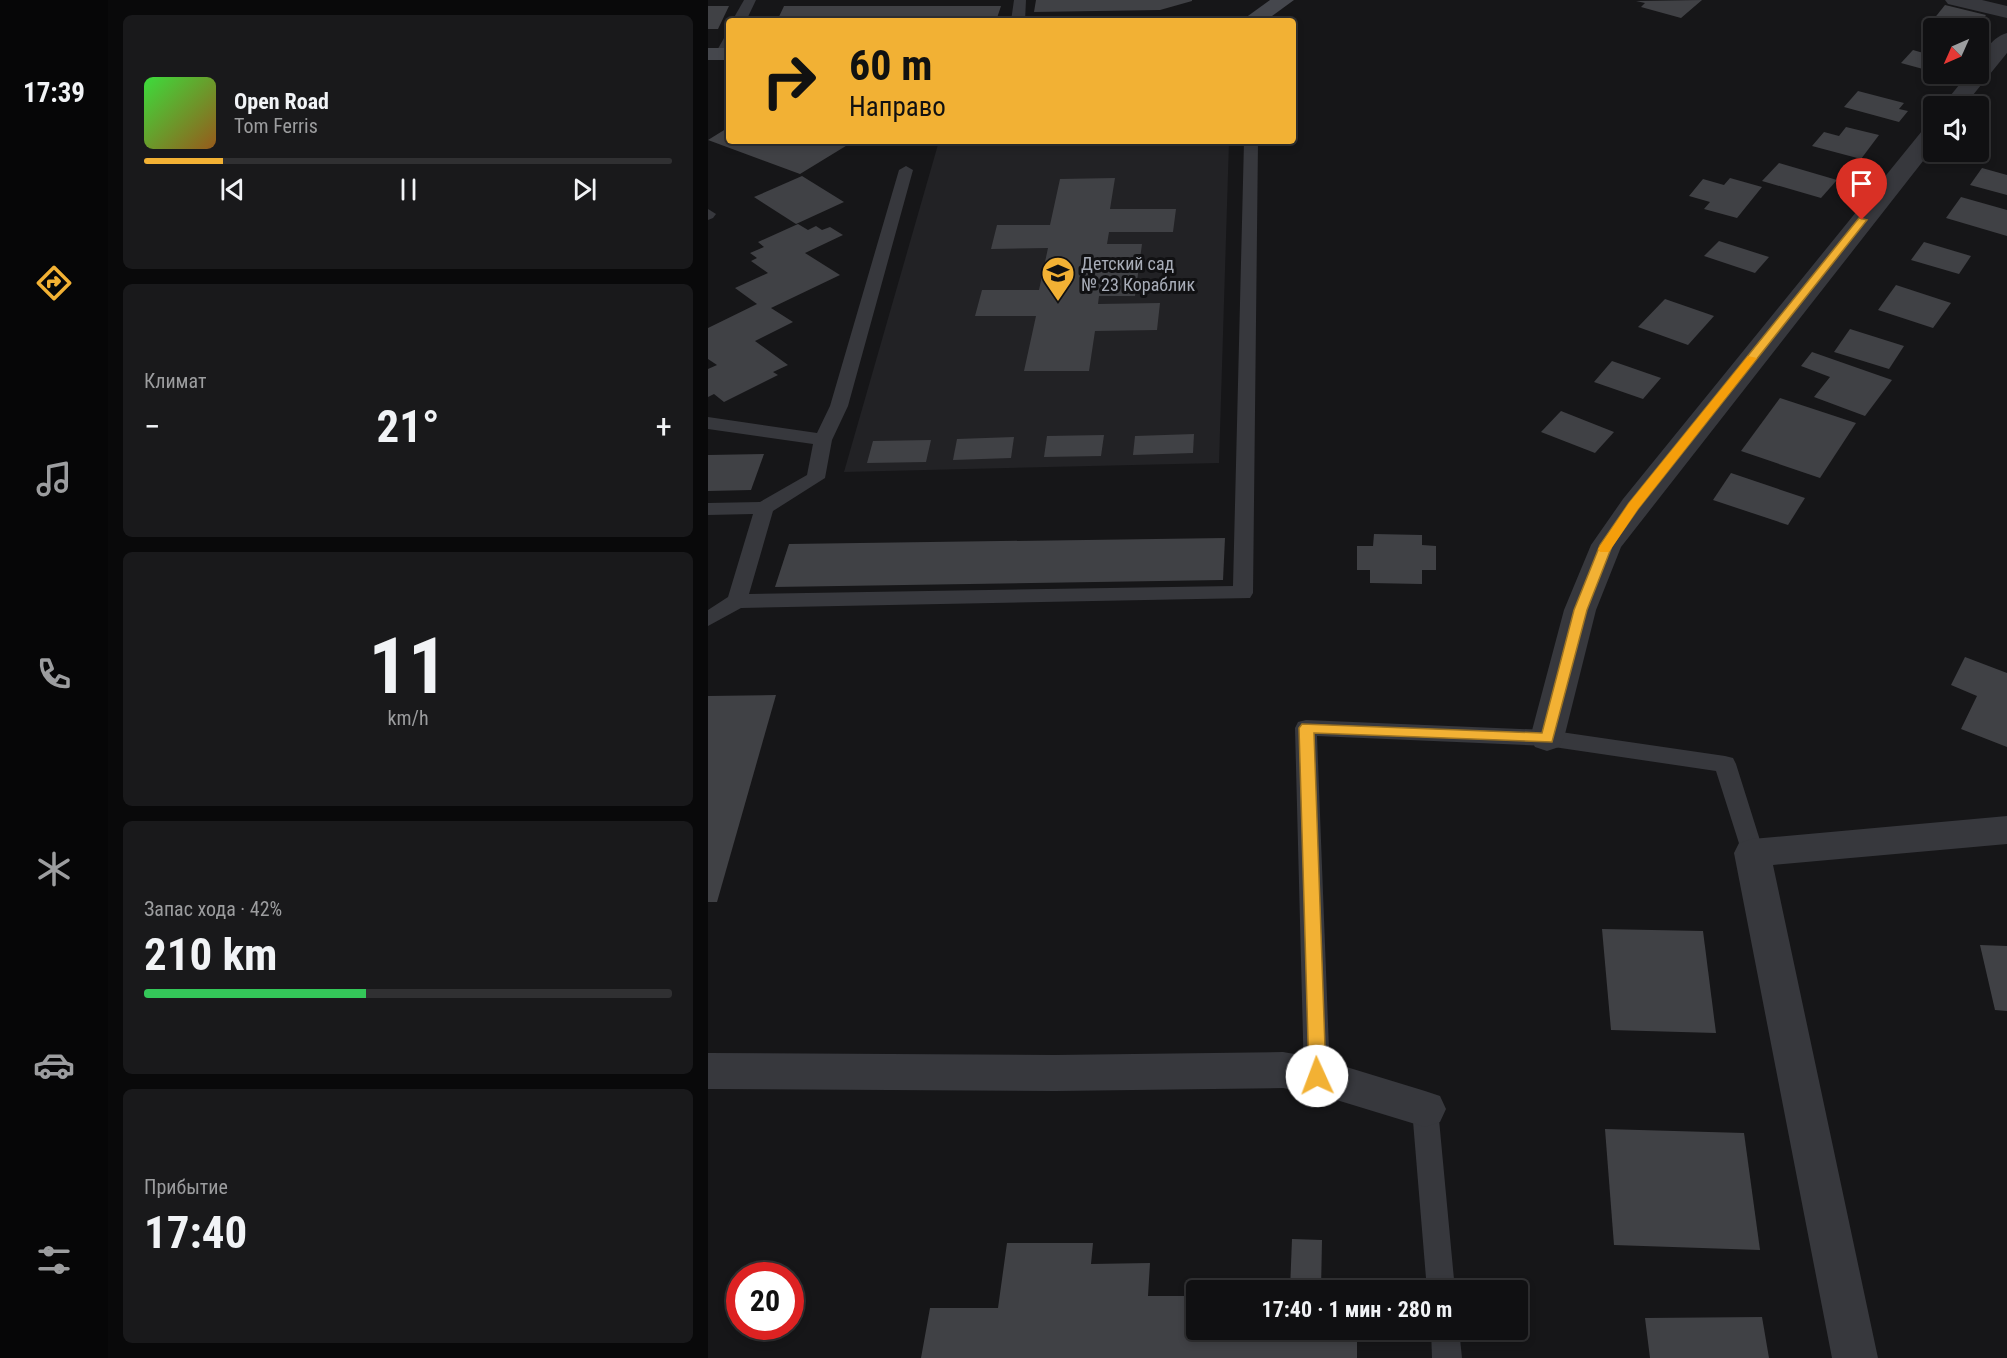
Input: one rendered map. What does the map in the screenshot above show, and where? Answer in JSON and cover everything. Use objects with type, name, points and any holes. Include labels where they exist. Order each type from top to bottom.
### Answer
[{"type":"main road","points":[[1257,18],[1284,0]]},
{"type":"street","points":[[1955,0],[2007,12]]},
{"type":"street","points":[[1961,96],[2007,39]]},
{"type":"street","points":[[1547,738],[1580,610],[1606,545],[1641,497],[1923,145]]},
{"type":"street","points":[[1855,1358],[1752,853],[2007,830]]},
{"type":"street","points":[[708,1071],[1055,1073],[1283,1070],[1317,1076],[1425,1109]]},
{"type":"lane","points":[[741,18],[750,0]]},
{"type":"lane","points":[[1018,18],[1020,0]]},
{"type":"lane","points":[[708,619],[737,601],[1243,592],[1251,144]]},
{"type":"lane","points":[[708,509],[764,508],[816,478],[822,440],[839,406],[906,170]]},
{"type":"lane","points":[[708,423],[822,440]]},
{"type":"lane","points":[[737,601],[764,508]]},
{"type":"lane","points":[[1317,1076],[1306,728],[1547,738],[1725,764],[1752,853]]},
{"type":"lane","points":[[1425,1109],[1440,1280]]},
{"type":"lane","points":[[1446,1340],[1448,1358]]},
{"type":"shaded area","name":"Детский сад № 23 Кораблик","points":[[938,144],[1229,144],[1219,463],[844,472]]},
{"type":"building","points":[[1036,0],[1192,1],[1160,10],[1034,12]]},
{"type":"building","points":[[1702,0],[1681,18],[1641,7],[1645,3],[1636,1]]},
{"type":"building","points":[[1945,5],[1986,15],[1984,18],[1935,18]]},
{"type":"building","points":[[708,6],[729,6],[718,29],[708,29]]},
{"type":"building","points":[[784,6],[1001,6],[997,18],[778,18]]},
{"type":"building","points":[[1913,50],[1923,53],[1923,69],[1901,63]]},
{"type":"building","points":[[1858,91],[1904,103],[1899,109],[1908,111],[1899,122],[1844,107]]},
{"type":"building","points":[[1846,127],[1879,135],[1861,159],[1812,146],[1824,132],[1839,136]]},
{"type":"building","points":[[726,129],[726,144],[849,144],[800,174],[708,140]]},
{"type":"building","points":[[1779,163],[1837,180],[1821,198],[1762,181]]},
{"type":"building","points":[[1982,168],[2007,175],[2007,195],[1970,185]]},
{"type":"building","points":[[802,176],[844,202],[796,224],[754,197]]},
{"type":"building","points":[[1115,178],[1110,209],[1176,209],[1173,232],[1109,232],[1107,244],[1142,244],[1135,296],[1099,296],[1098,304],[1160,303],[1157,330],[1095,331],[1089,371],[1024,371],[1036,316],[975,316],[982,290],[1039,290],[1048,248],[991,249],[997,225],[1050,225],[1060,179]]},
{"type":"building","points":[[1730,178],[1762,187],[1737,218],[1704,209],[1710,202],[1689,196],[1703,179],[1724,185]]},
{"type":"building","points":[[1961,197],[2007,210],[2007,236],[1946,218]]},
{"type":"building","points":[[798,224],[808,230],[816,226],[822,230],[830,227],[843,235],[805,253],[840,275],[771,308],[793,322],[755,341],[788,365],[773,372],[778,375],[724,402],[714,394],[708,397],[708,369],[717,365],[708,359],[708,328],[757,304],[735,288],[768,273],[751,261],[757,258],[750,253],[764,247],[758,242]]},
{"type":"building","points":[[1719,241],[1769,257],[1755,273],[1704,256]]},
{"type":"building","points":[[1924,242],[1971,256],[1959,274],[1911,260]]},
{"type":"building","points":[[1896,285],[1951,303],[1933,328],[1878,310]]},
{"type":"building","points":[[1665,299],[1714,316],[1688,345],[1638,327]]},
{"type":"building","points":[[1850,329],[1904,346],[1889,369],[1834,352]]},
{"type":"building","points":[[1812,352],[1892,380],[1865,416],[1814,397],[1830,377],[1801,366]]},
{"type":"building","points":[[1612,361],[1661,378],[1643,399],[1594,382]]},
{"type":"building","points":[[1780,398],[1856,423],[1820,478],[1741,451]]},
{"type":"building","points":[[1561,411],[1614,432],[1595,453],[1541,432]]},
{"type":"building","points":[[1194,434],[1193,453],[1133,455],[1135,436]]},
{"type":"building","points":[[1104,435],[1101,456],[1044,457],[1047,436]]},
{"type":"building","points":[[1014,437],[1011,458],[953,460],[957,439]]},
{"type":"building","points":[[931,440],[926,462],[867,463],[873,441]]},
{"type":"building","points":[[764,454],[751,490],[708,491],[708,455]]},
{"type":"building","points":[[1731,473],[1805,498],[1788,525],[1713,500]]},
{"type":"building","points":[[1374,534],[1422,535],[1422,545],[1436,546],[1436,570],[1422,570],[1422,584],[1370,583],[1370,570],[1357,570],[1357,546],[1373,546]]},
{"type":"building","points":[[1225,538],[1223,580],[775,587],[789,544]]},
{"type":"building","points":[[1965,657],[2007,673],[2007,747],[1961,729],[1977,696],[1951,685]]},
{"type":"building","points":[[776,695],[717,902],[708,902],[708,696]]},
{"type":"building","points":[[1602,929],[1703,931],[1716,1033],[1611,1030]]},
{"type":"building","points":[[1980,945],[2007,946],[2007,1011],[1995,1010]]},
{"type":"building","points":[[1605,1129],[1744,1133],[1760,1250],[1614,1245]]},
{"type":"building","points":[[1292,1239],[1322,1240],[1321,1280],[1290,1280]]},
{"type":"building","points":[[1007,1243],[1093,1243],[1091,1264],[1150,1263],[1148,1296],[1186,1296],[1186,1340],[1357,1340],[1357,1358],[921,1358],[930,1308],[998,1308]]},
{"type":"building","points":[[1762,1317],[1769,1358],[1650,1358],[1645,1318]]},
{"type":"slow traffic","points":[[1604,549],[1634,506],[1752,358]]},
{"type":"place","name":"Детский сад № 23 Кораблик","points":[[1058,302]]},
{"type":"route","points":[[1317,1076],[1306,728],[1547,738],[1580,610],[1606,545],[1634,506],[1862,220]]}]
